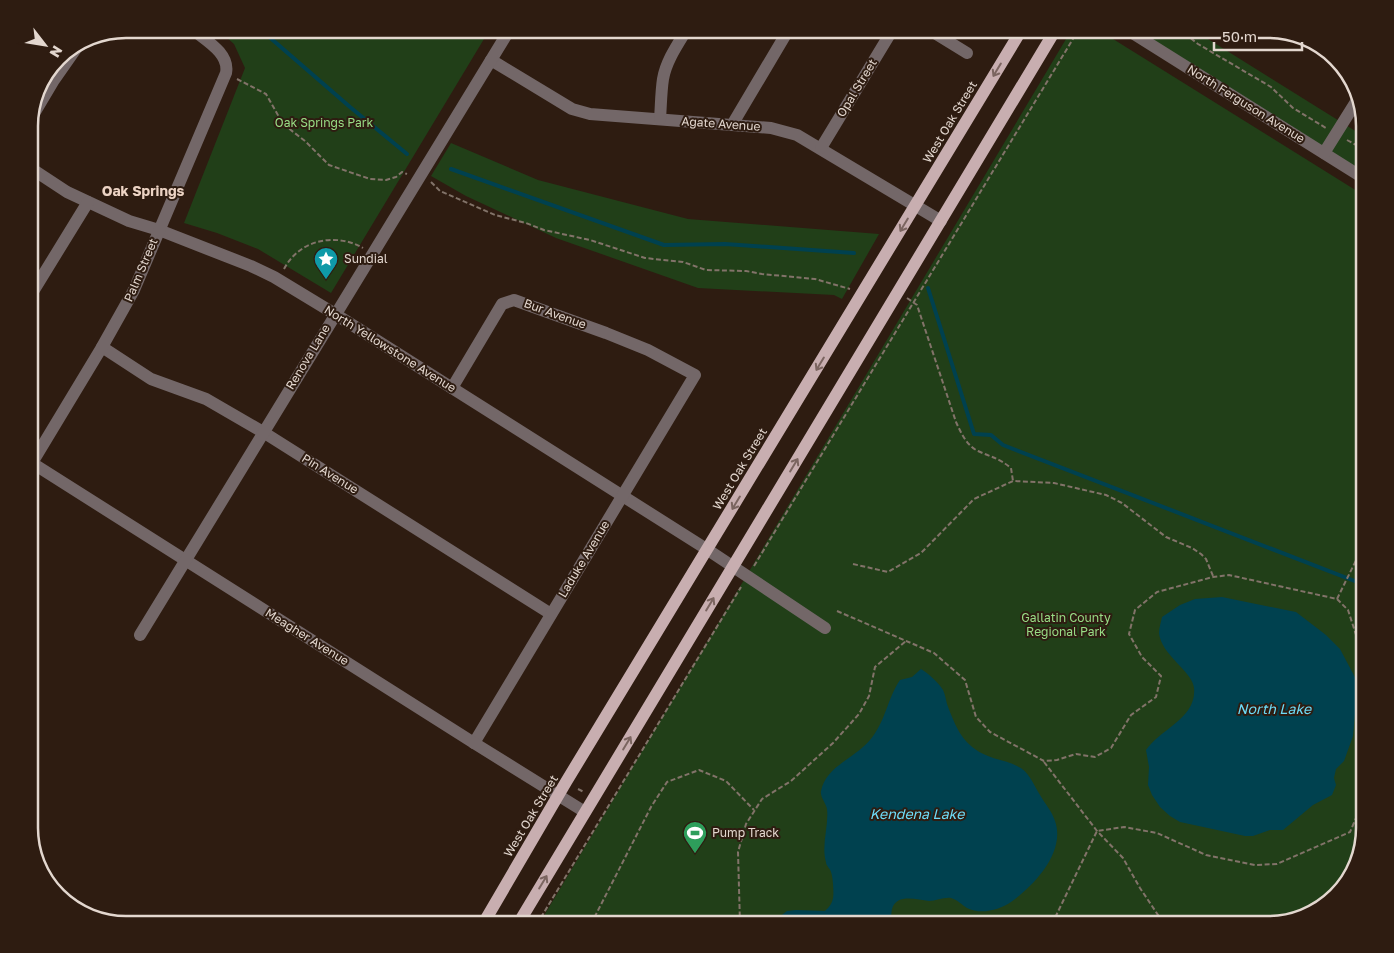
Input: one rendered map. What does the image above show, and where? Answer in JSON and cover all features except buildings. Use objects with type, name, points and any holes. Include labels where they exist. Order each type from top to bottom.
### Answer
[{"type":"main road","name":"West Oak Street","points":[[488,916],[558,796],[1017,38]]},
{"type":"main road","points":[[523,916],[1051,38]]},
{"type":"street","points":[[203,38],[224,56],[227,70]]},
{"type":"street","name":"Renova Lane","points":[[140,635],[504,38]]},
{"type":"street","points":[[660,120],[663,80],[682,38]]},
{"type":"street","points":[[732,125],[784,38]]},
{"type":"street","name":"Opal Street","points":[[821,148],[888,38]]},
{"type":"street","points":[[943,38],[967,53]]},
{"type":"street","name":"North Ferguson Avenue","points":[[1140,38],[1356,173]]},
{"type":"street","points":[[40,104],[70,57]]},
{"type":"street","name":"Agate Avenue","points":[[491,60],[572,109],[590,114],[771,128],[786,132],[821,148],[941,221]]},
{"type":"street","name":"Palm Street","points":[[38,451],[102,348],[134,290],[227,70]]},
{"type":"street","points":[[1324,153],[1354,105]]},
{"type":"street","name":"North Yellowstone Avenue","points":[[38,173],[67,192],[130,221],[159,230],[251,266],[278,280],[335,314],[708,550],[825,628]]},
{"type":"street","points":[[38,283],[88,202]]},
{"type":"street","name":"Bur Avenue","points":[[452,388],[502,304],[514,300],[648,350],[695,375]]},
{"type":"street","name":"Pin Avenue","points":[[102,348],[151,379],[206,399],[263,432],[551,614]]},
{"type":"street","name":"Laduke Avenue","points":[[474,743],[695,375]]},
{"type":"street","name":"Meagher Avenue","points":[[38,466],[585,812]]},
{"type":"path","points":[[542,916],[1073,38]]},
{"type":"path","points":[[1190,38],[1271,87],[1293,108],[1356,145]]},
{"type":"path","points":[[227,70],[266,94],[283,124],[305,141],[329,166],[370,179],[386,180],[396,177],[402,172],[428,181],[440,190],[495,215],[544,230],[590,240],[645,258],[683,262],[706,270],[746,271],[815,279],[862,294]]},
{"type":"path","points":[[278,280],[288,261],[305,246],[340,239],[356,244],[372,253]]},
{"type":"path","points":[[898,292],[917,305],[956,422],[964,437],[978,451],[999,458],[1011,468],[1013,481]]},
{"type":"path","points":[[853,564],[888,572],[921,553],[974,499],[1013,481],[1064,485],[1106,495],[1122,503],[1166,537],[1201,554],[1206,559],[1213,577]]},
{"type":"path","points":[[1337,599],[1356,559]]},
{"type":"path","points":[[1044,761],[1057,760],[1076,754],[1095,757],[1111,748],[1131,715],[1156,697],[1161,676],[1142,657],[1129,634],[1134,610],[1157,592],[1213,577],[1229,575],[1337,599],[1348,610],[1356,635]]},
{"type":"path","points":[[836,611],[934,653],[965,680],[976,717],[990,732],[1044,761],[1097,831],[1123,858],[1159,916]]},
{"type":"path","points":[[740,916],[738,852],[746,824],[762,799],[792,780],[833,743],[859,714],[869,696],[875,668],[906,641]]},
{"type":"path","points":[[595,916],[651,807],[667,782],[699,770],[726,781],[755,810]]},
{"type":"path","points":[[578,789],[586,794]]},
{"type":"path","points":[[1097,831],[1124,827],[1157,832],[1206,855],[1255,865],[1277,864],[1350,832],[1356,818]]},
{"type":"path","points":[[1056,916],[1097,831]]},
{"type":"green space","name":"Oak Springs Park","points":[[227,38],[485,38],[331,293],[258,249],[217,233],[184,223],[245,68],[234,44]]},
{"type":"green space","name":"Gallatin County Regional Park","points":[[1067,38],[1111,38],[1356,190],[1356,839],[1347,867],[1335,886],[1327,894],[1297,911],[1269,916],[544,916]]},
{"type":"green space","points":[[1142,38],[1206,38],[1356,131],[1356,169]]},
{"type":"green space","points":[[451,143],[538,180],[688,219],[879,234],[842,299],[834,295],[698,288],[556,238],[466,196],[431,176]]},
{"type":"water","name":"North Lake","points":[[1222,597],[1296,612],[1326,635],[1340,649],[1356,679],[1353,736],[1344,761],[1336,769],[1334,778],[1336,785],[1332,795],[1313,805],[1283,830],[1270,830],[1253,836],[1245,836],[1180,822],[1160,807],[1148,785],[1149,767],[1146,750],[1184,715],[1190,707],[1194,688],[1188,676],[1165,649],[1161,641],[1159,633],[1162,617],[1180,605],[1195,599]]},
{"type":"water","name":"Kendena Lake","points":[[921,669],[939,684],[957,728],[972,747],[991,757],[1014,764],[1025,771],[1030,778],[1055,821],[1056,844],[1046,867],[1038,878],[1020,895],[1006,905],[990,911],[972,910],[951,898],[929,901],[903,899],[895,904],[891,916],[780,916],[787,911],[825,911],[831,904],[833,900],[833,881],[832,874],[826,863],[824,849],[827,809],[821,791],[824,782],[834,769],[864,747],[870,740],[880,725],[900,680],[912,677]]},
{"type":"waterway","points":[[270,38],[407,154]]},
{"type":"waterway","points":[[451,169],[664,245],[725,244],[854,253]]},
{"type":"waterway","points":[[928,288],[974,434],[991,435],[1003,445],[1356,582]]},
{"type":"place","name":"Sundial","points":[[326,280]]},
{"type":"place","name":"Pump Track","points":[[695,854]]},
{"type":"district","name":"Oak Springs","points":[[143,191]]}]
